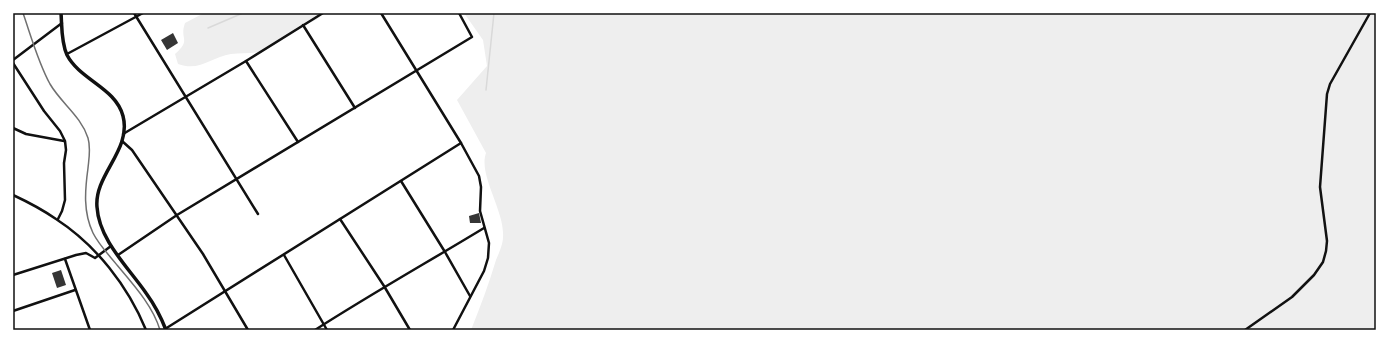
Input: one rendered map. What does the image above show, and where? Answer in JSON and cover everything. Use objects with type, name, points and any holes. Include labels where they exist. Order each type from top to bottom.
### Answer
[{"type":"main road","points":[[61,13],[63,43],[67,54],[76,68],[111,96],[119,106],[123,117],[122,141],[98,192],[96,208],[100,223],[111,246],[147,294],[165,329]]},
{"type":"street","points":[[134,13],[258,214]]},
{"type":"street","points":[[67,54],[143,13]]},
{"type":"street","points":[[123,134],[246,61],[323,13]]},
{"type":"street","points":[[381,13],[461,143],[479,176],[481,187],[480,211],[489,243],[488,258],[484,271],[453,330]]},
{"type":"street","points":[[118,255],[177,215],[472,37],[459,13]]},
{"type":"street","points":[[1245,330],[1292,296],[1314,275],[1322,262],[1326,251],[1327,241],[1320,187],[1327,94],[1330,84],[1370,13]]},
{"type":"street","points":[[13,60],[62,23]]},
{"type":"street","points":[[303,25],[355,108]]},
{"type":"street","points":[[246,61],[298,142]]},
{"type":"street","points":[[13,63],[44,111],[60,131],[65,141],[66,200],[58,219]]},
{"type":"street","points":[[13,128],[26,134],[65,141]]},
{"type":"street","points":[[122,141],[132,150],[177,215],[203,254],[248,330]]},
{"type":"street","points":[[165,329],[461,143]]},
{"type":"street","points":[[400,181],[445,252],[470,296]]},
{"type":"street","points":[[13,195],[58,219],[88,244],[123,286],[139,314],[146,330]]},
{"type":"street","points":[[340,219],[384,286],[410,330]]},
{"type":"street","points":[[315,330],[384,286],[484,228]]},
{"type":"street","points":[[13,275],[84,253],[94,258],[99,256],[111,246]]},
{"type":"street","points":[[284,255],[327,330]]},
{"type":"street","points":[[65,259],[90,330]]},
{"type":"street","points":[[13,311],[76,290]]},
{"type":"shaded area","points":[[204,13],[323,13],[313,21],[296,28],[276,44],[263,51],[231,54],[193,66],[178,64],[175,54],[184,42],[183,33],[185,23]]},
{"type":"shaded area","points":[[464,13],[1376,13],[1376,330],[471,330],[501,248],[503,227],[488,182],[485,162],[486,153],[457,100],[487,66],[483,40]]},
{"type":"building","points":[[173,33],[178,43],[167,50],[161,40]]},
{"type":"building","points":[[479,213],[481,223],[470,223],[469,216]]},
{"type":"building","points":[[61,270],[66,285],[57,288],[52,273]]},
{"type":"waterway","points":[[208,28],[243,13]]},
{"type":"waterway","points":[[486,90],[494,13]]},
{"type":"railway","points":[[23,13],[38,58],[50,84],[81,123],[88,138],[90,153],[86,184],[86,209],[93,233],[101,246],[148,304],[160,330]]}]
